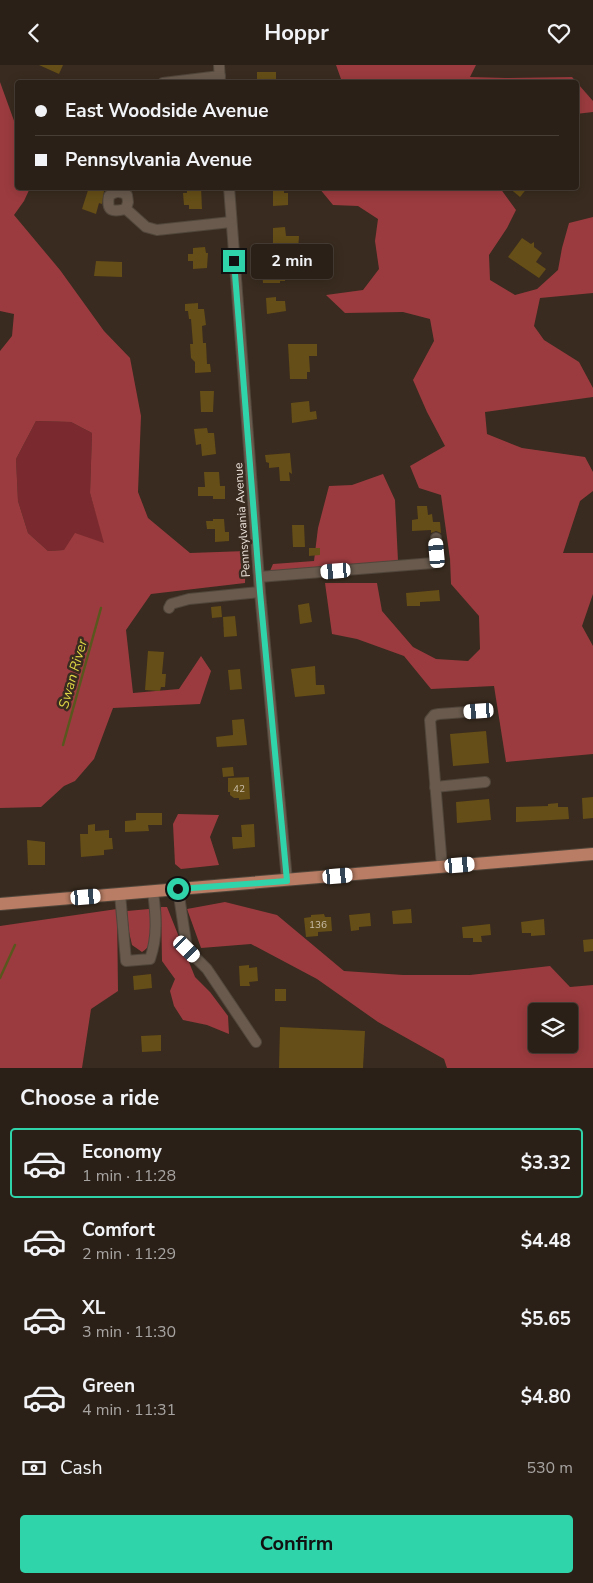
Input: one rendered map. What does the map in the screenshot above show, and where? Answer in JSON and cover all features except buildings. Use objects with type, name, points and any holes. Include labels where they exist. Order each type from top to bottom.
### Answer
[{"type":"main road","points":[[0,905],[593,854]]},
{"type":"street","points":[[182,80],[219,74]]},
{"type":"street","name":"Pennsylvania Avenue","points":[[229,190],[260,592],[287,881]]},
{"type":"street","points":[[126,209],[146,227],[157,231],[231,222]]},
{"type":"street","points":[[259,577],[433,563],[437,559],[436,538]]},
{"type":"street","points":[[169,608],[171,604],[189,599],[260,592]]},
{"type":"street","points":[[442,867],[429,723],[431,717],[439,714],[479,711]]},
{"type":"street","points":[[435,787],[484,782]]},
{"type":"street","points":[[178,889],[187,949],[207,969],[256,1042]]},
{"type":"street","points":[[120,894],[126,961],[150,959],[155,945],[157,927],[153,892]]},
{"type":"shaded area","points":[[336,65],[476,65],[470,77],[572,77],[575,80],[340,80]]},
{"type":"shaded area","points":[[0,82],[15,123],[15,190],[29,190],[14,215],[60,270],[104,331],[130,358],[141,416],[138,492],[148,518],[190,553],[246,551],[245,583],[151,594],[126,630],[133,693],[179,689],[201,656],[211,671],[200,704],[113,708],[94,759],[75,781],[64,786],[41,807],[0,808],[0,351],[12,336],[14,314],[0,311]],"holes":[[[36,421],[71,422],[92,433],[90,493],[104,543],[75,533],[64,550],[48,551],[28,533],[18,501],[16,459]]]},
{"type":"shaded area","points":[[579,85],[593,101],[593,112],[579,114]]},
{"type":"shaded area","points":[[321,190],[501,190],[516,210],[507,228],[489,255],[490,280],[515,295],[537,289],[558,270],[569,223],[593,217],[593,293],[540,298],[534,326],[544,340],[579,362],[593,388],[593,397],[485,412],[487,434],[522,448],[585,457],[593,472],[593,491],[580,501],[563,553],[593,553],[593,594],[582,626],[593,646],[593,754],[506,762],[494,686],[431,689],[404,656],[357,639],[332,634],[325,583],[377,583],[382,611],[413,647],[436,659],[468,661],[480,649],[479,616],[451,584],[450,559],[441,495],[419,488],[410,466],[445,446],[413,380],[434,341],[430,319],[403,312],[345,313],[326,295],[363,290],[379,269],[375,241],[378,219],[358,206],[333,205]]},
{"type":"shaded area","points":[[36,421],[71,422],[92,433],[90,493],[105,543],[48,551],[28,533],[18,501],[16,459]]},
{"type":"shaded area","points":[[383,474],[395,500],[398,561],[270,571],[273,564],[314,561],[318,528],[329,486],[352,485]]},
{"type":"shaded area","points":[[178,814],[219,815],[210,837],[219,865],[181,869],[175,864],[173,824]]},
{"type":"shaded area","points":[[225,902],[277,915],[344,971],[403,975],[470,975],[550,966],[570,987],[593,985],[593,1068],[447,1068],[444,1059],[378,1022],[317,979],[251,944],[201,948],[187,909]]},
{"type":"shaded area","points":[[161,907],[167,907],[195,977],[210,992],[228,1016],[229,1034],[207,1025],[183,1020],[174,1006],[170,991],[175,979],[162,961]]},
{"type":"shaded area","points":[[117,909],[118,991],[91,1009],[82,1068],[0,1068],[0,926]]},
{"type":"shaded area","points":[[149,909],[152,938],[147,948],[142,952],[132,945],[127,911]]},
{"type":"waterway","name":"Swan River","points":[[63,745],[101,608]]},
{"type":"waterway","name":"Swan River","points":[[0,978],[15,945]]},
{"type":"route","points":[[178,889],[287,881],[260,592],[234,261]]}]
